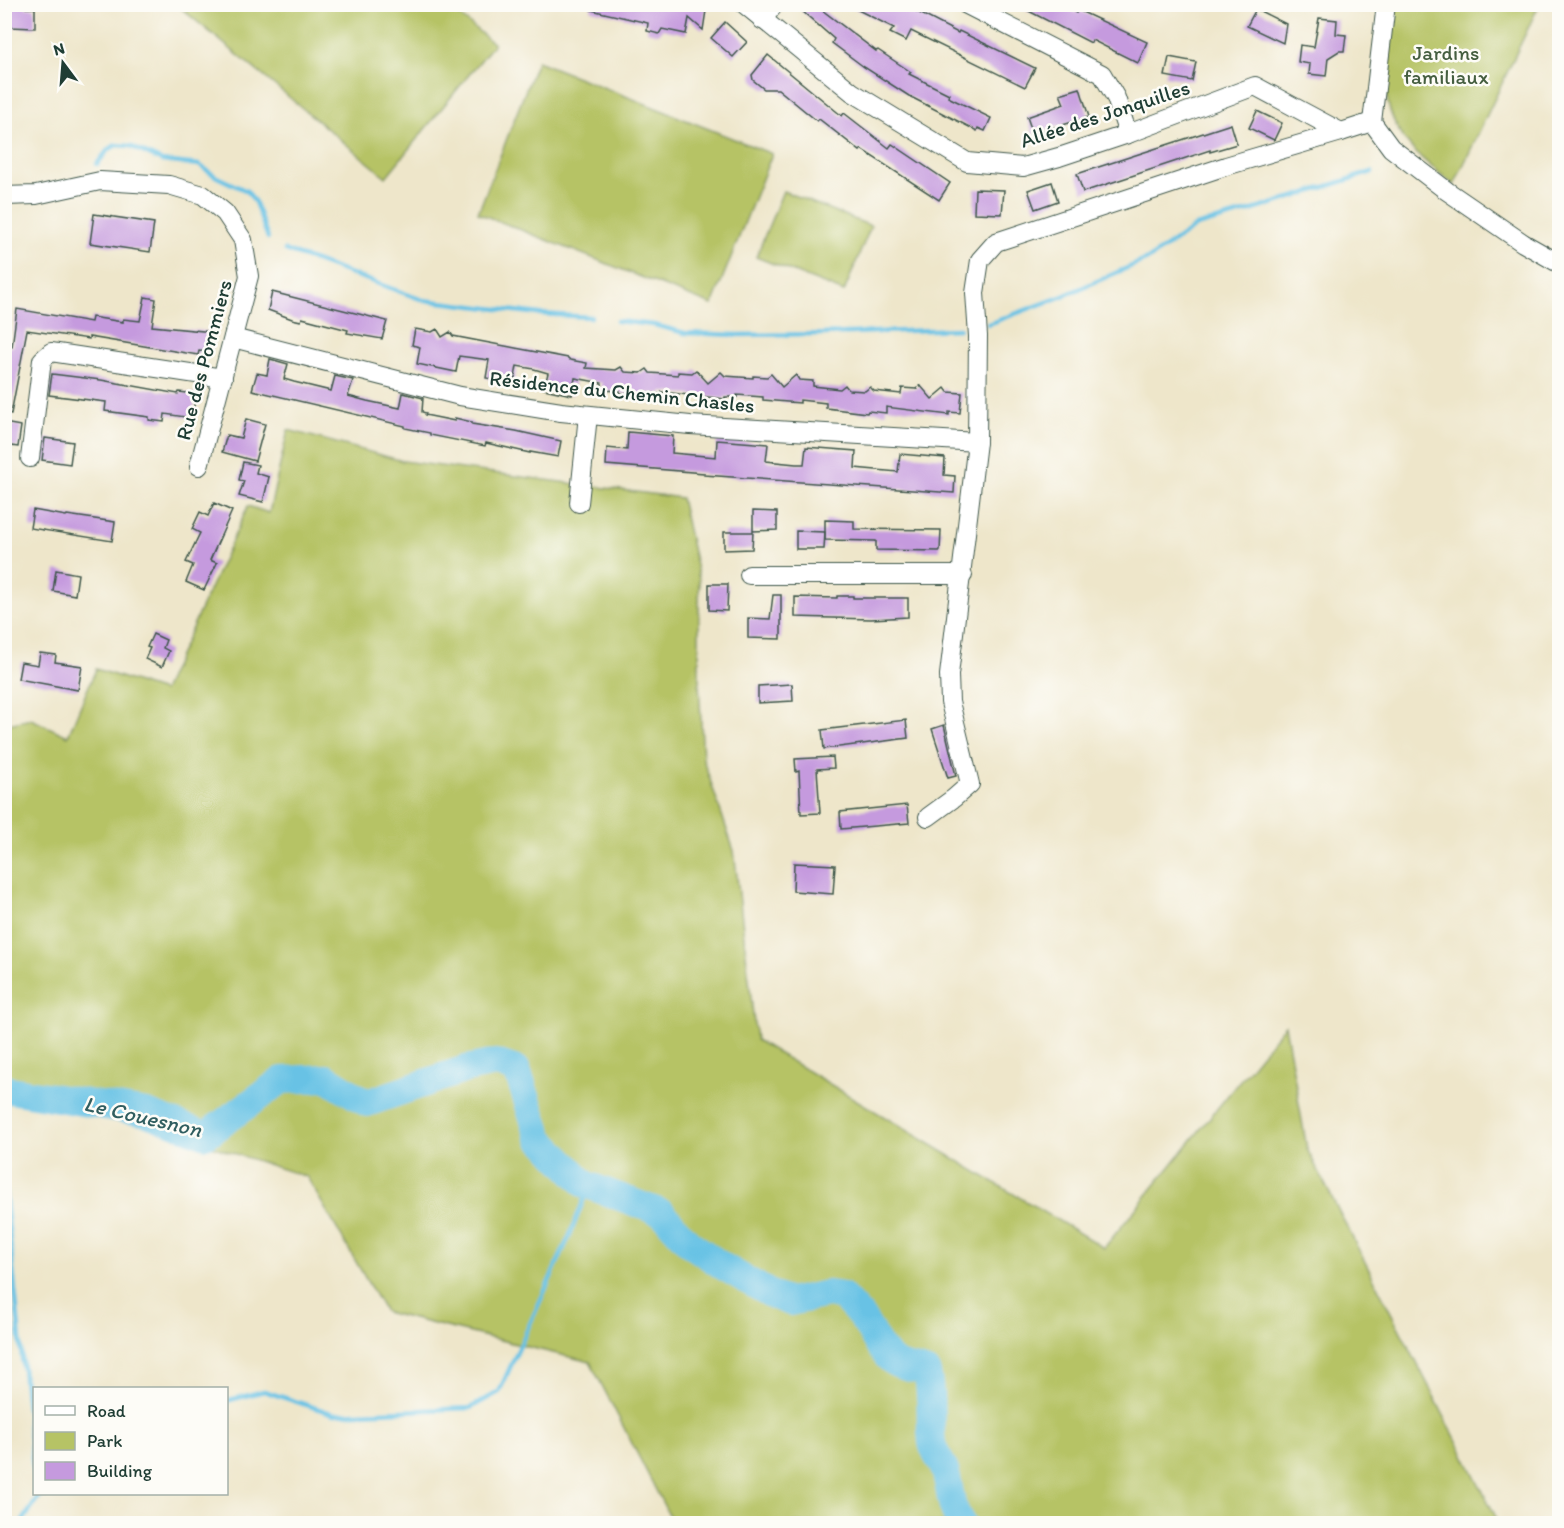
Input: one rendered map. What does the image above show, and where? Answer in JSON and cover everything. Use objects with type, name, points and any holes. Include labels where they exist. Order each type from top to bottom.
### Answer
[{"type":"street","name":"Allée des Jonquilles","points":[[744,4],[852,92],[967,162],[1023,167],[1128,134],[1255,86],[1341,132]]},
{"type":"street","points":[[762,20],[775,4]]},
{"type":"street","points":[[964,4],[1102,74],[1116,99],[1128,134]]},
{"type":"street","points":[[1386,4],[1372,122],[1391,148],[1447,192],[1523,243],[1560,264]]},
{"type":"street","points":[[928,817],[970,784],[950,702],[949,675],[978,442],[978,336],[975,293],[980,260],[996,242],[1226,166],[1372,122]]},
{"type":"street","name":"Rue des Pommiers","points":[[4,196],[36,195],[100,181],[169,184],[203,195],[225,213],[243,240],[249,276],[199,466]]},
{"type":"street","name":"Résidence du Chemin Chasles","points":[[233,338],[460,396],[588,415],[690,425],[978,442]]},
{"type":"street","points":[[30,458],[42,360],[51,352],[223,378]]},
{"type":"street","points":[[579,503],[588,415]]},
{"type":"street","points":[[749,575],[963,575]]},
{"type":"green space","points":[[177,5],[447,5],[494,44],[386,177]]},
{"type":"green space","name":"Jardins familiaux","points":[[1396,5],[1539,5],[1454,185],[1409,145],[1397,128],[1390,112],[1386,78],[1387,60]]},
{"type":"green space","points":[[537,61],[772,154],[712,305],[478,213]]},
{"type":"green space","points":[[783,191],[871,226],[844,292],[756,257]]},
{"type":"green space","points":[[288,430],[403,461],[681,498],[699,579],[699,683],[703,759],[734,851],[756,1040],[1104,1248],[1285,1025],[1307,1149],[1499,1523],[673,1523],[590,1362],[385,1312],[307,1177],[5,1079],[4,725],[31,719],[68,736],[96,669],[163,691],[248,506],[269,513]]},
{"type":"building","points":[[9,4],[35,8],[35,28],[9,27]]},
{"type":"building","points":[[592,4],[660,4],[675,8],[673,4],[707,4],[703,30],[689,18],[686,34],[662,29],[659,34],[647,31],[648,23],[591,10]]},
{"type":"building","points":[[794,4],[814,4],[876,51],[878,50],[911,72],[909,74],[949,94],[948,97],[991,118],[985,131],[978,128],[977,131],[909,96],[864,67],[832,43],[834,39]]},
{"type":"building","points":[[846,4],[902,4],[958,33],[959,31],[1035,68],[1025,87],[911,31],[906,41],[890,33],[894,28]]},
{"type":"building","points":[[1015,4],[1060,4],[1076,13],[1078,10],[1147,42],[1138,63],[1092,40],[1091,43]]},
{"type":"building","points":[[1256,9],[1286,24],[1283,43],[1247,26]]},
{"type":"building","points":[[1319,18],[1337,20],[1336,34],[1346,35],[1344,51],[1339,51],[1328,58],[1326,76],[1309,74],[1310,64],[1298,62],[1300,45],[1314,47]]},
{"type":"building","points":[[725,22],[747,42],[733,57],[711,38]]},
{"type":"building","points":[[768,55],[842,116],[844,113],[889,148],[892,144],[950,183],[939,200],[861,149],[860,151],[819,119],[817,121],[778,89],[764,89],[753,80],[752,75]]},
{"type":"building","points":[[1169,57],[1196,62],[1192,81],[1165,76]]},
{"type":"building","points":[[1080,88],[1089,117],[1033,134],[1027,117],[1064,104],[1060,94]]},
{"type":"building","points":[[1257,111],[1282,123],[1274,140],[1249,128]]},
{"type":"building","points":[[1231,124],[1237,144],[1210,152],[1210,150],[1083,192],[1077,174]]},
{"type":"building","points":[[1052,182],[1058,201],[1035,209],[1028,190]]},
{"type":"building","points":[[975,189],[1004,190],[1002,214],[974,213]]},
{"type":"building","points":[[94,214],[154,223],[150,252],[90,243]]},
{"type":"building","points":[[272,292],[387,321],[382,339],[347,333],[348,330],[302,318],[301,321],[292,319],[268,310]]},
{"type":"building","points":[[145,297],[156,299],[152,326],[213,332],[210,352],[199,351],[198,355],[89,337],[89,339],[27,330],[11,414],[4,413],[4,346],[12,347],[17,309],[91,322],[92,317],[123,322],[123,319],[140,321]]},
{"type":"building","points":[[415,329],[432,332],[437,329],[442,337],[450,332],[453,336],[568,358],[587,363],[586,368],[616,370],[621,367],[625,372],[641,373],[647,369],[650,373],[678,375],[678,372],[692,373],[696,370],[708,383],[721,372],[725,376],[753,378],[753,376],[767,377],[771,374],[782,387],[796,375],[799,380],[813,381],[813,386],[840,389],[845,385],[849,390],[865,391],[870,387],[874,391],[901,394],[902,388],[916,389],[920,385],[932,399],[945,388],[948,392],[962,393],[960,413],[949,412],[949,415],[886,407],[886,413],[868,411],[867,413],[826,408],[826,403],[763,400],[763,397],[737,395],[737,397],[725,397],[725,399],[662,392],[662,394],[644,393],[644,395],[620,393],[620,391],[602,390],[602,383],[575,378],[572,395],[544,389],[548,373],[534,369],[517,366],[514,383],[486,378],[489,360],[459,356],[456,372],[417,364],[420,347],[412,345]]},
{"type":"building","points":[[270,359],[288,364],[284,379],[294,382],[331,391],[335,376],[353,380],[348,396],[400,408],[403,393],[423,398],[422,412],[426,413],[425,415],[455,421],[455,418],[472,422],[472,424],[561,441],[558,457],[430,435],[430,433],[405,428],[405,426],[252,390],[257,373],[267,375]]},
{"type":"building","points":[[52,374],[178,394],[179,392],[196,394],[192,418],[165,414],[164,422],[149,420],[149,417],[105,411],[106,402],[49,395]]},
{"type":"building","points":[[246,419],[265,424],[255,461],[222,452],[227,435],[241,438]]},
{"type":"building","points":[[4,423],[21,426],[18,447],[4,445]]},
{"type":"building","points":[[628,432],[673,436],[672,453],[716,457],[717,440],[768,444],[766,461],[796,464],[804,464],[806,447],[856,451],[855,468],[898,472],[900,454],[945,458],[944,475],[955,476],[954,493],[704,475],[704,473],[606,465],[607,448],[627,450]]},
{"type":"building","points":[[45,438],[73,442],[70,464],[42,460]]},
{"type":"building","points":[[243,462],[258,465],[256,473],[269,477],[263,502],[239,496],[244,481],[239,480]]},
{"type":"building","points":[[214,503],[232,511],[210,560],[217,563],[204,590],[186,582],[193,565],[186,562],[200,533],[192,529],[200,512],[208,516]]},
{"type":"building","points":[[33,510],[115,522],[112,541],[30,528]]},
{"type":"building","points":[[753,511],[777,512],[777,530],[753,531]]},
{"type":"building","points":[[825,520],[854,521],[854,529],[941,530],[940,551],[876,550],[876,541],[825,540]]},
{"type":"building","points":[[796,531],[825,532],[824,549],[796,549]]},
{"type":"building","points":[[724,532],[753,532],[752,549],[724,550]]},
{"type":"building","points":[[56,570],[78,574],[75,595],[53,591]]},
{"type":"building","points":[[709,584],[728,584],[727,611],[709,610]]},
{"type":"building","points":[[773,595],[781,595],[781,639],[748,638],[748,618],[770,619]]},
{"type":"building","points":[[837,596],[908,598],[908,617],[871,619],[795,617],[795,597],[837,598]]},
{"type":"building","points":[[153,634],[166,640],[163,648],[169,651],[162,667],[145,659]]},
{"type":"building","points":[[40,653],[56,655],[55,662],[82,666],[78,690],[18,679],[21,662],[38,665]]},
{"type":"building","points":[[792,684],[793,701],[758,703],[758,686]]},
{"type":"building","points":[[906,720],[908,738],[824,749],[822,730]]},
{"type":"building","points":[[944,725],[956,776],[948,778],[932,729]]},
{"type":"building","points":[[833,757],[834,768],[817,769],[820,813],[801,814],[799,771],[796,772],[795,759]]},
{"type":"building","points":[[907,805],[909,823],[841,829],[840,812]]},
{"type":"building","points":[[794,863],[835,865],[833,894],[793,891]]},
{"type":"waterway","points":[[97,164],[108,150],[116,145],[130,146],[162,161],[199,165],[217,177],[247,191],[255,202],[268,238]]},
{"type":"waterway","points":[[988,324],[1063,296],[1150,258],[1196,226],[1372,172]]},
{"type":"waterway","points":[[285,250],[423,300],[540,314],[591,317]]},
{"type":"waterway","points":[[617,321],[654,325],[685,333],[737,335],[959,329]]},
{"type":"waterway","name":"Le Couesnon","points":[[4,1089],[147,1113],[206,1135],[282,1080],[327,1078],[367,1103],[466,1069],[496,1063],[517,1070],[540,1138],[585,1184],[662,1213],[689,1243],[724,1267],[774,1296],[790,1302],[827,1294],[842,1296],[862,1318],[890,1359],[899,1365],[927,1373],[933,1446],[945,1471],[952,1504],[962,1524]]},
{"type":"waterway","points":[[4,1181],[33,1467]]},
{"type":"waterway","points":[[228,1400],[264,1391],[334,1414],[470,1408],[499,1392],[570,1235],[589,1186]]},
{"type":"waterway","points":[[21,1524],[37,1499],[36,1495]]},
{"type":"waterway","points":[[37,1499],[43,1495]]}]
